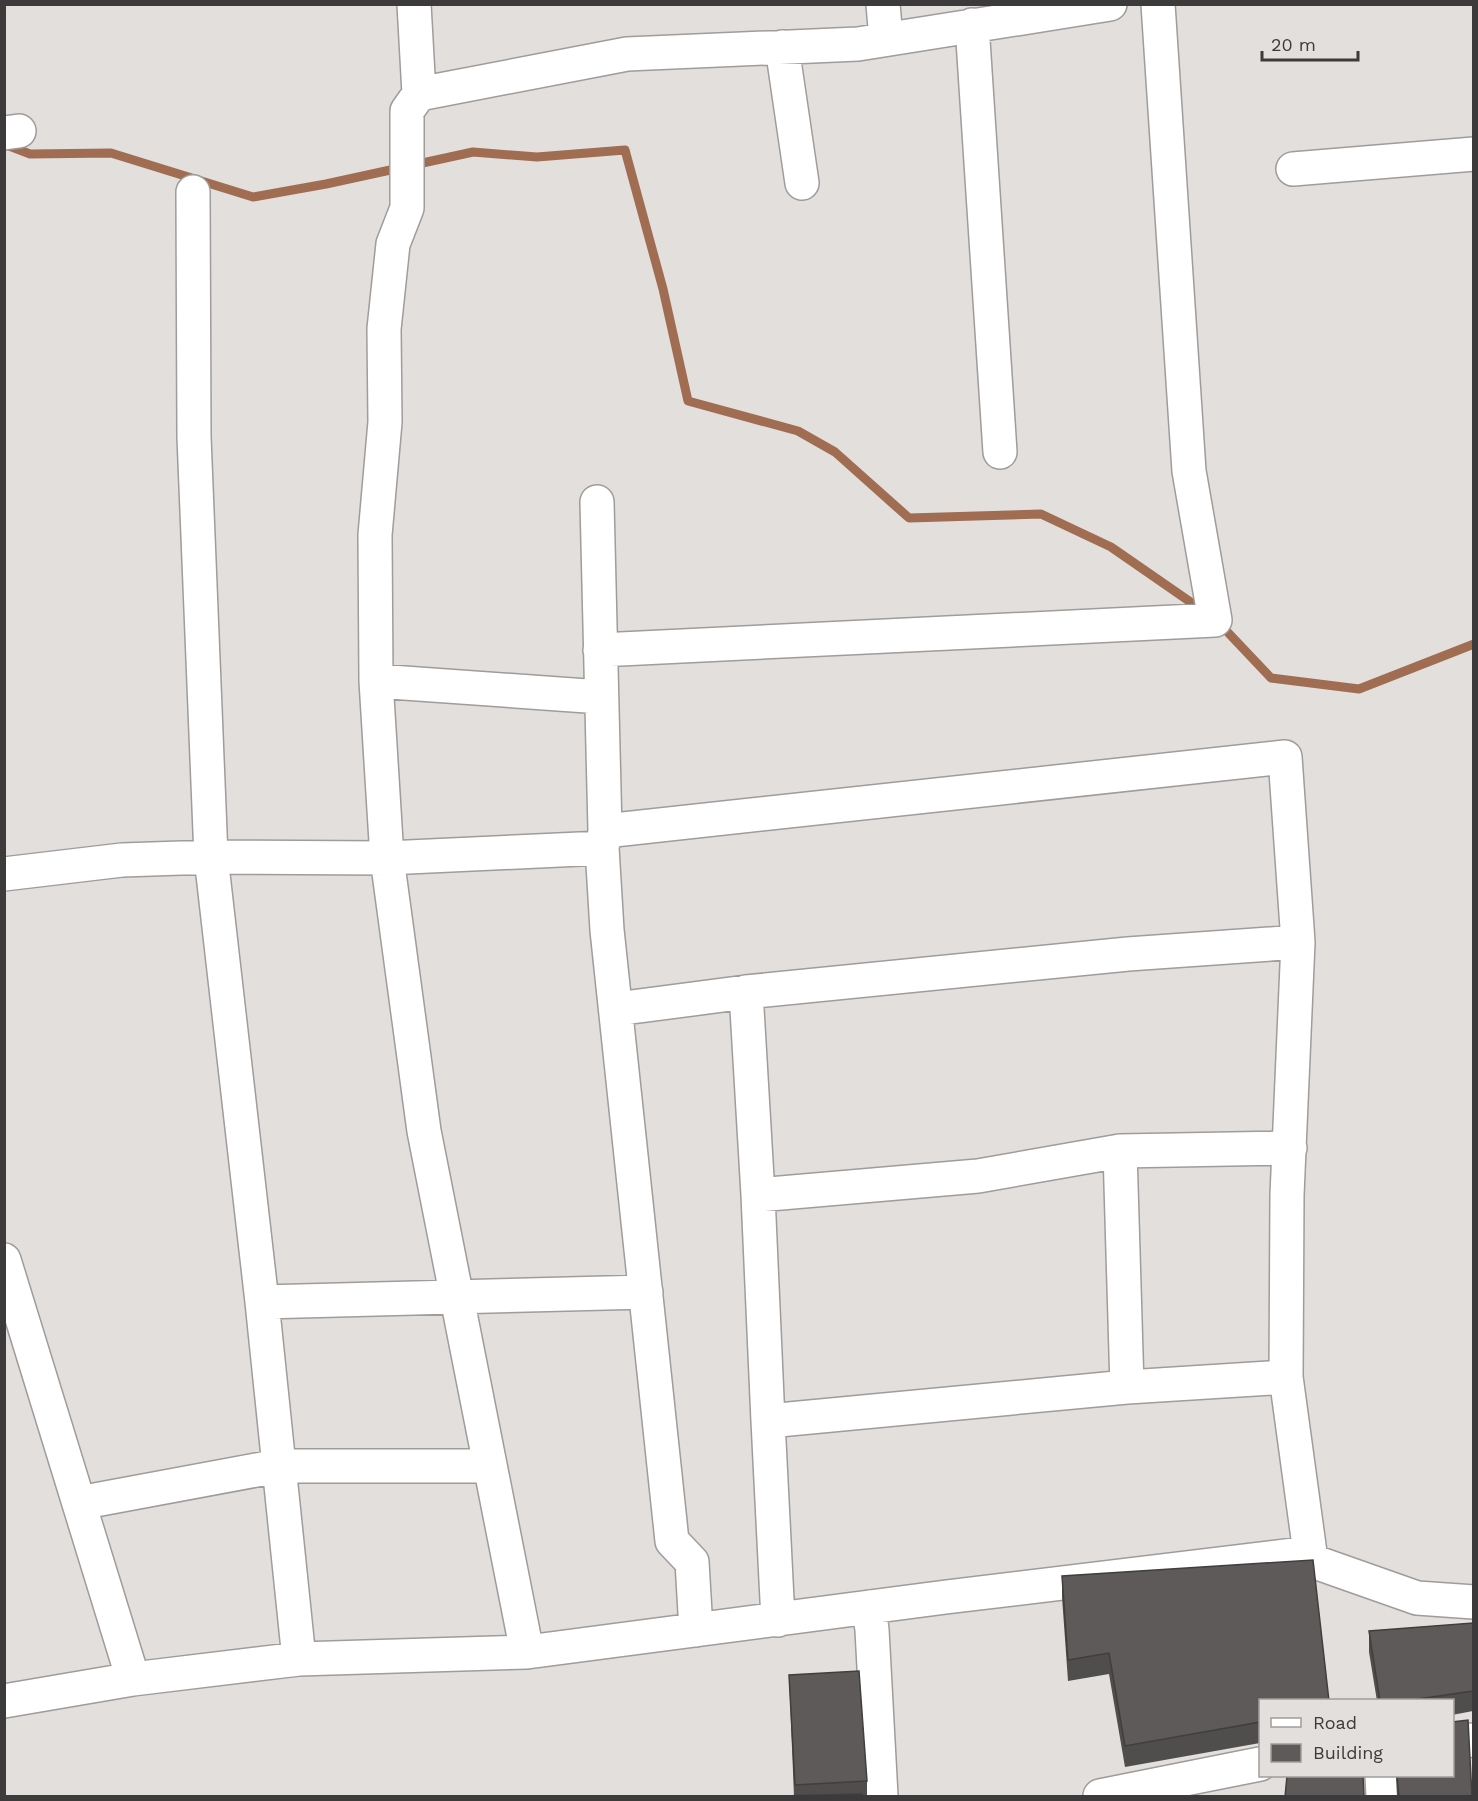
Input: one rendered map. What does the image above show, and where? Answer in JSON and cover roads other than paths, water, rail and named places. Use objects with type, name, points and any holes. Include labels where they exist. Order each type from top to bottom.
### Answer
[{"type":"street","points":[[414,4],[413,102],[407,208],[393,244],[384,329],[385,422],[375,535],[376,681],[387,858],[424,1131],[527,1652]]},
{"type":"street","points":[[883,4],[886,39]]},
{"type":"street","points":[[413,102],[627,54],[858,44],[1110,4]]},
{"type":"street","points":[[600,650],[1215,620],[1189,471],[1158,4]]},
{"type":"street","points":[[972,25],[1000,453]]},
{"type":"street","points":[[782,47],[802,183]]},
{"type":"street","points":[[1293,169],[1473,154]]},
{"type":"street","points":[[193,192],[194,437],[211,857],[262,1302],[299,1659]]},
{"type":"street","points":[[597,502],[603,840],[607,930],[672,1541],[692,1562],[696,1630]]},
{"type":"street","points":[[376,681],[601,697]]},
{"type":"street","points":[[4,874],[122,860],[211,857],[387,858],[603,840],[1285,757],[1298,942],[1287,1195],[1286,1377],[1310,1553],[527,1652],[299,1659],[134,1679],[4,1701]]},
{"type":"street","points":[[616,1010],[746,992],[1128,954],[1298,942]]},
{"type":"street","points":[[746,992],[759,1195],[778,1620]]},
{"type":"street","points":[[759,1195],[978,1176],[1120,1151],[1290,1148]]},
{"type":"street","points":[[1120,1151],[1127,1387]]},
{"type":"street","points":[[4,1260],[134,1679]]},
{"type":"street","points":[[262,1302],[646,1292]]},
{"type":"street","points":[[768,1421],[1127,1387],[1286,1377]]},
{"type":"street","points":[[79,1503],[278,1466],[490,1466]]},
{"type":"street","points":[[1303,1554],[1312,1561],[1417,1598],[1473,1602]]},
{"type":"street","points":[[869,1607],[881,1797]]},
{"type":"street","points":[[1454,1742],[1473,1740]]},
{"type":"street","points":[[1100,1797],[1192,1788],[1259,1764]]},
{"type":"street","points":[[1382,1777],[1383,1797]]},
{"type":"waterway","points":[[4,144],[30,154],[111,153],[253,197],[326,184],[473,152],[537,157],[625,150],[663,289],[688,401],[798,431],[835,452],[909,518],[1041,514],[1111,547],[1202,610]]},
{"type":"waterway","points":[[1218,622],[1271,678],[1359,689],[1474,644]]}]
